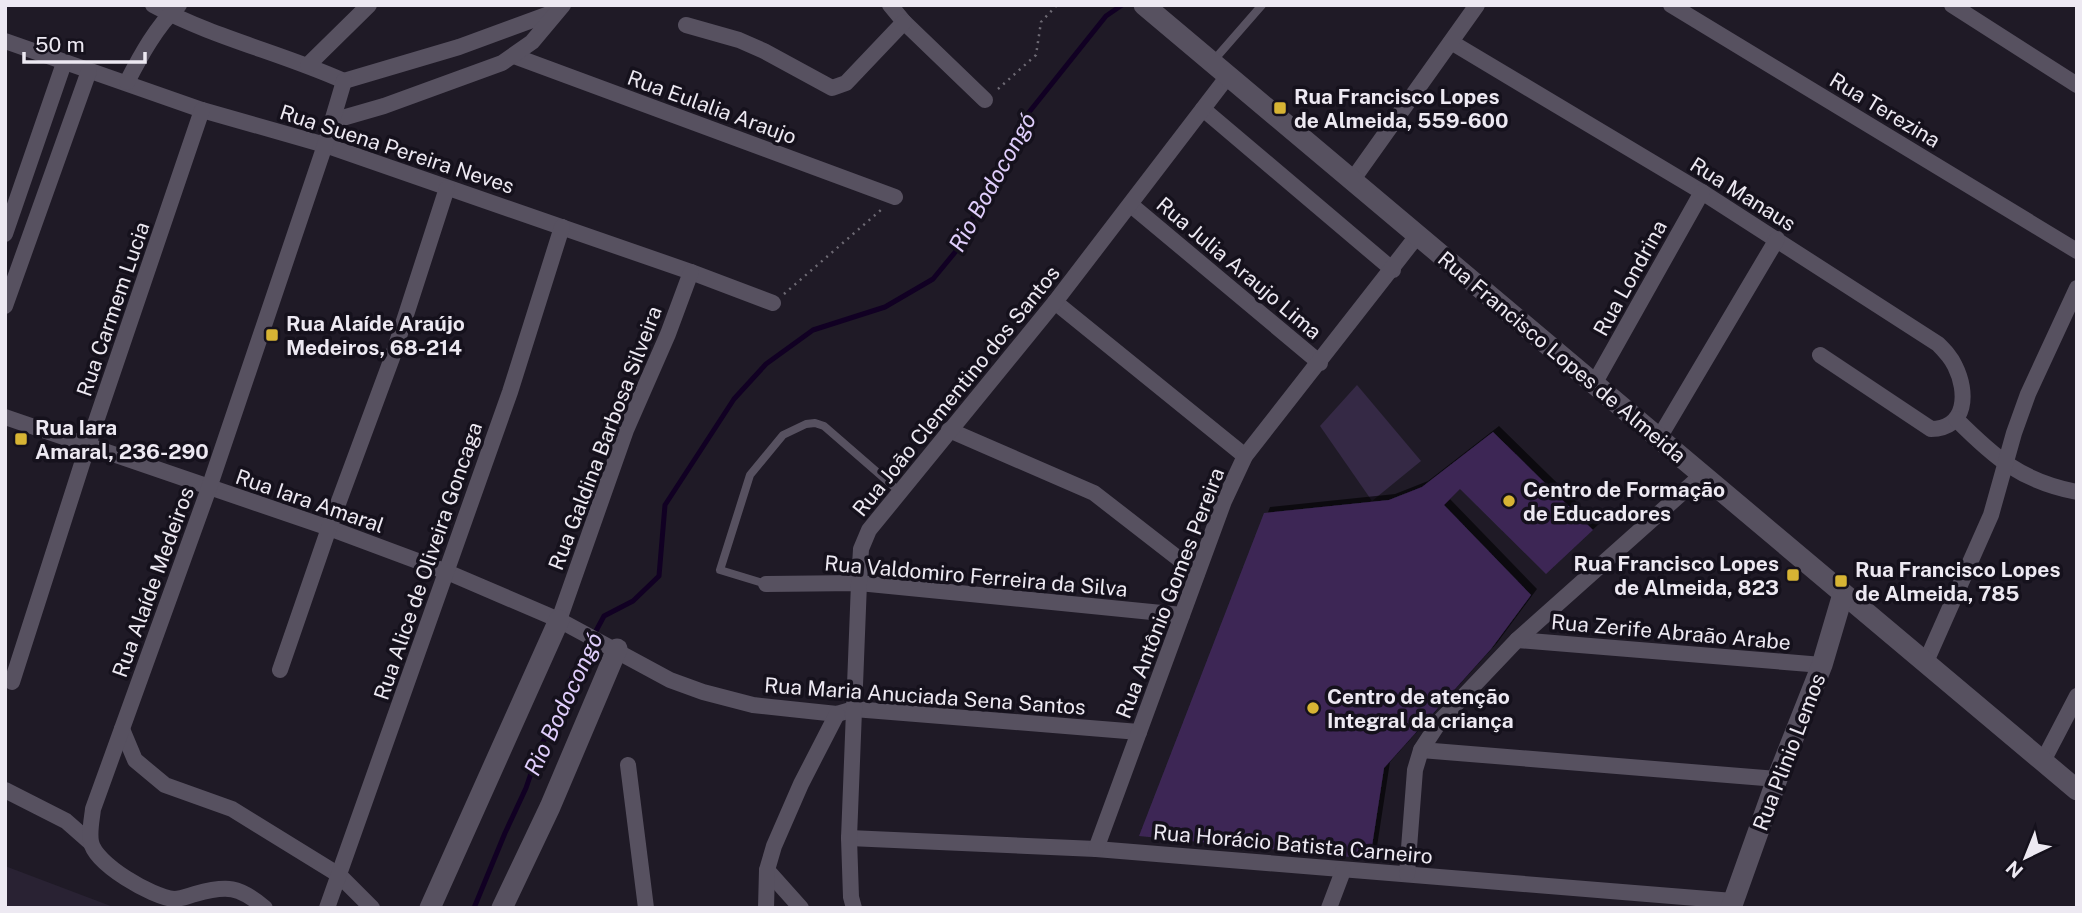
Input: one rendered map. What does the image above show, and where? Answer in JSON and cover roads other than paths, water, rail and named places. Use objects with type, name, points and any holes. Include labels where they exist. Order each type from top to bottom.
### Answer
[{"type":"main road","name":"Rua Francisco Lopes de Almeida","points":[[1149,7],[1351,182],[2077,790]]},
{"type":"main road","name":"Rua Plinio Lemos","points":[[1732,904],[1777,779],[1822,666],[1843,594]]},
{"type":"main road","points":[[430,908],[567,624]]},
{"type":"main road","points":[[502,908],[550,807],[613,647]]},
{"type":"street","points":[[153,5],[174,10],[210,31],[308,65],[344,81],[459,47],[560,8]]},
{"type":"street","points":[[308,65],[369,5]]},
{"type":"street","points":[[890,5],[904,22],[985,100]]},
{"type":"street","points":[[1351,182],[1477,5]]},
{"type":"street","name":"Rua Terezina","points":[[1671,5],[2077,251]]},
{"type":"street","points":[[1952,5],[2077,85]]},
{"type":"street","points":[[332,121],[384,106],[489,69],[514,56],[532,42],[560,8]]},
{"type":"street","points":[[127,82],[142,51],[174,10]]},
{"type":"street","points":[[686,25],[752,45],[826,86],[838,87],[846,83],[904,22]]},
{"type":"street","name":"Rua Suena Pereira Neves","points":[[5,41],[202,110],[325,145],[773,303]]},
{"type":"street","name":"Rua Manaus","points":[[1451,42],[1702,192],[1938,344],[1950,356],[1961,385],[1962,403],[1956,419]]},
{"type":"street","name":"Rua Eulalia Araujo","points":[[514,56],[895,197]]},
{"type":"street","points":[[5,234],[65,63]]},
{"type":"street","points":[[5,306],[89,71]]},
{"type":"street","name":"Rua João Clementino dos Santos","points":[[853,908],[849,838],[859,583],[861,549],[869,530],[1055,302],[1228,76]]},
{"type":"street","name":"Rua Alaíde Medeiros","points":[[91,843],[92,816],[209,488],[325,145],[344,81]]},
{"type":"street","points":[[1203,109],[1393,270]]},
{"type":"street","name":"Rua Carmem Lucia","points":[[12,682],[88,445],[202,110]]},
{"type":"street","points":[[280,670],[391,358],[447,188]]},
{"type":"street","name":"Rua Londrina","points":[[1594,384],[1702,192]]},
{"type":"street","name":"Rua Julia Araujo Lima","points":[[1131,205],[1320,363]]},
{"type":"street","name":"Rua Alice de Oliveira Goncaga","points":[[327,908],[510,392],[562,227]]},
{"type":"street","name":"Rua Antônio Gomes Pereira","points":[[1096,849],[1224,501],[1245,456],[1417,236]]},
{"type":"street","points":[[1659,439],[1777,239]]},
{"type":"street","name":"Rua Galdina Barbosa Silveira","points":[[567,624],[626,430],[668,334],[691,272]]},
{"type":"street","points":[[1925,664],[1991,515],[2028,394],[2077,288]]},
{"type":"street","points":[[1055,302],[1245,456]]},
{"type":"street","points":[[1820,355],[1919,423],[1931,429],[1942,429],[1956,419],[2006,465],[2032,480],[2077,492]]},
{"type":"street","name":"Rua Iara Amaral","points":[[5,417],[329,528],[447,572],[567,624]]},
{"type":"street","points":[[949,430],[1094,493],[1197,573]]},
{"type":"street","points":[[1407,874],[1415,770],[1421,750],[1440,721],[1517,640],[1702,475]]},
{"type":"street","name":"Rua Valdomiro Ferreira da Silva","points":[[766,583],[859,583],[1182,615]]},
{"type":"street","name":"Rua Maria Anuciada Sena Santos","points":[[567,624],[670,680],[722,698],[753,705],[837,714],[854,709],[1139,732]]},
{"type":"street","name":"Rua Zerife Abraão Arabe","points":[[1517,640],[1822,666]]},
{"type":"street","points":[[2042,763],[2077,696]]},
{"type":"street","points":[[766,908],[767,870],[801,784],[837,714]]},
{"type":"street","points":[[122,729],[135,760],[165,785],[232,809],[339,876],[372,908]]},
{"type":"street","points":[[1421,750],[1777,779]]},
{"type":"street","points":[[628,765],[646,908]]},
{"type":"street","points":[[5,789],[66,821],[91,843],[96,854],[109,866],[131,881],[163,896],[184,898],[218,888],[232,888],[244,892],[265,908]]},
{"type":"street","points":[[66,821],[92,816]]},
{"type":"street","name":"Rua Horácio Batista Carneiro","points":[[849,838],[1096,849],[1732,904]]},
{"type":"street","points":[[767,870],[801,908]]},
{"type":"street","points":[[1329,908],[1343,871]]},
{"type":"lane","points":[[1212,62],[1262,5]]},
{"type":"lane","points":[[766,583],[720,570],[750,475],[783,435],[806,424],[824,426],[900,492]]},
{"type":"waterway","name":"Rio Bodocongó","points":[[474,908],[574,672],[604,616],[633,601],[659,576],[665,505],[734,399],[766,364],[813,330],[885,307],[933,279],[961,245],[985,190],[1026,116],[1106,16],[1122,5]]},
{"type":"place","name":"Rua Francisco Lopes de Almeida, 559-600","points":[[1280,108]]},
{"type":"place","name":"Rua Alaíde Araújo Medeiros, 68-214","points":[[272,335]]},
{"type":"place","name":"Rua Iara Amaral, 236-290","points":[[21,439]]},
{"type":"place","name":"Centro de Formação de Educadores","points":[[1509,501]]},
{"type":"place","name":"Rua Francisco Lopes de Almeida, 823","points":[[1793,575]]},
{"type":"place","name":"Rua Francisco Lopes de Almeida, 785","points":[[1841,581]]},
{"type":"place","name":"Centro de atenção Integral da criança","points":[[1313,708]]}]
